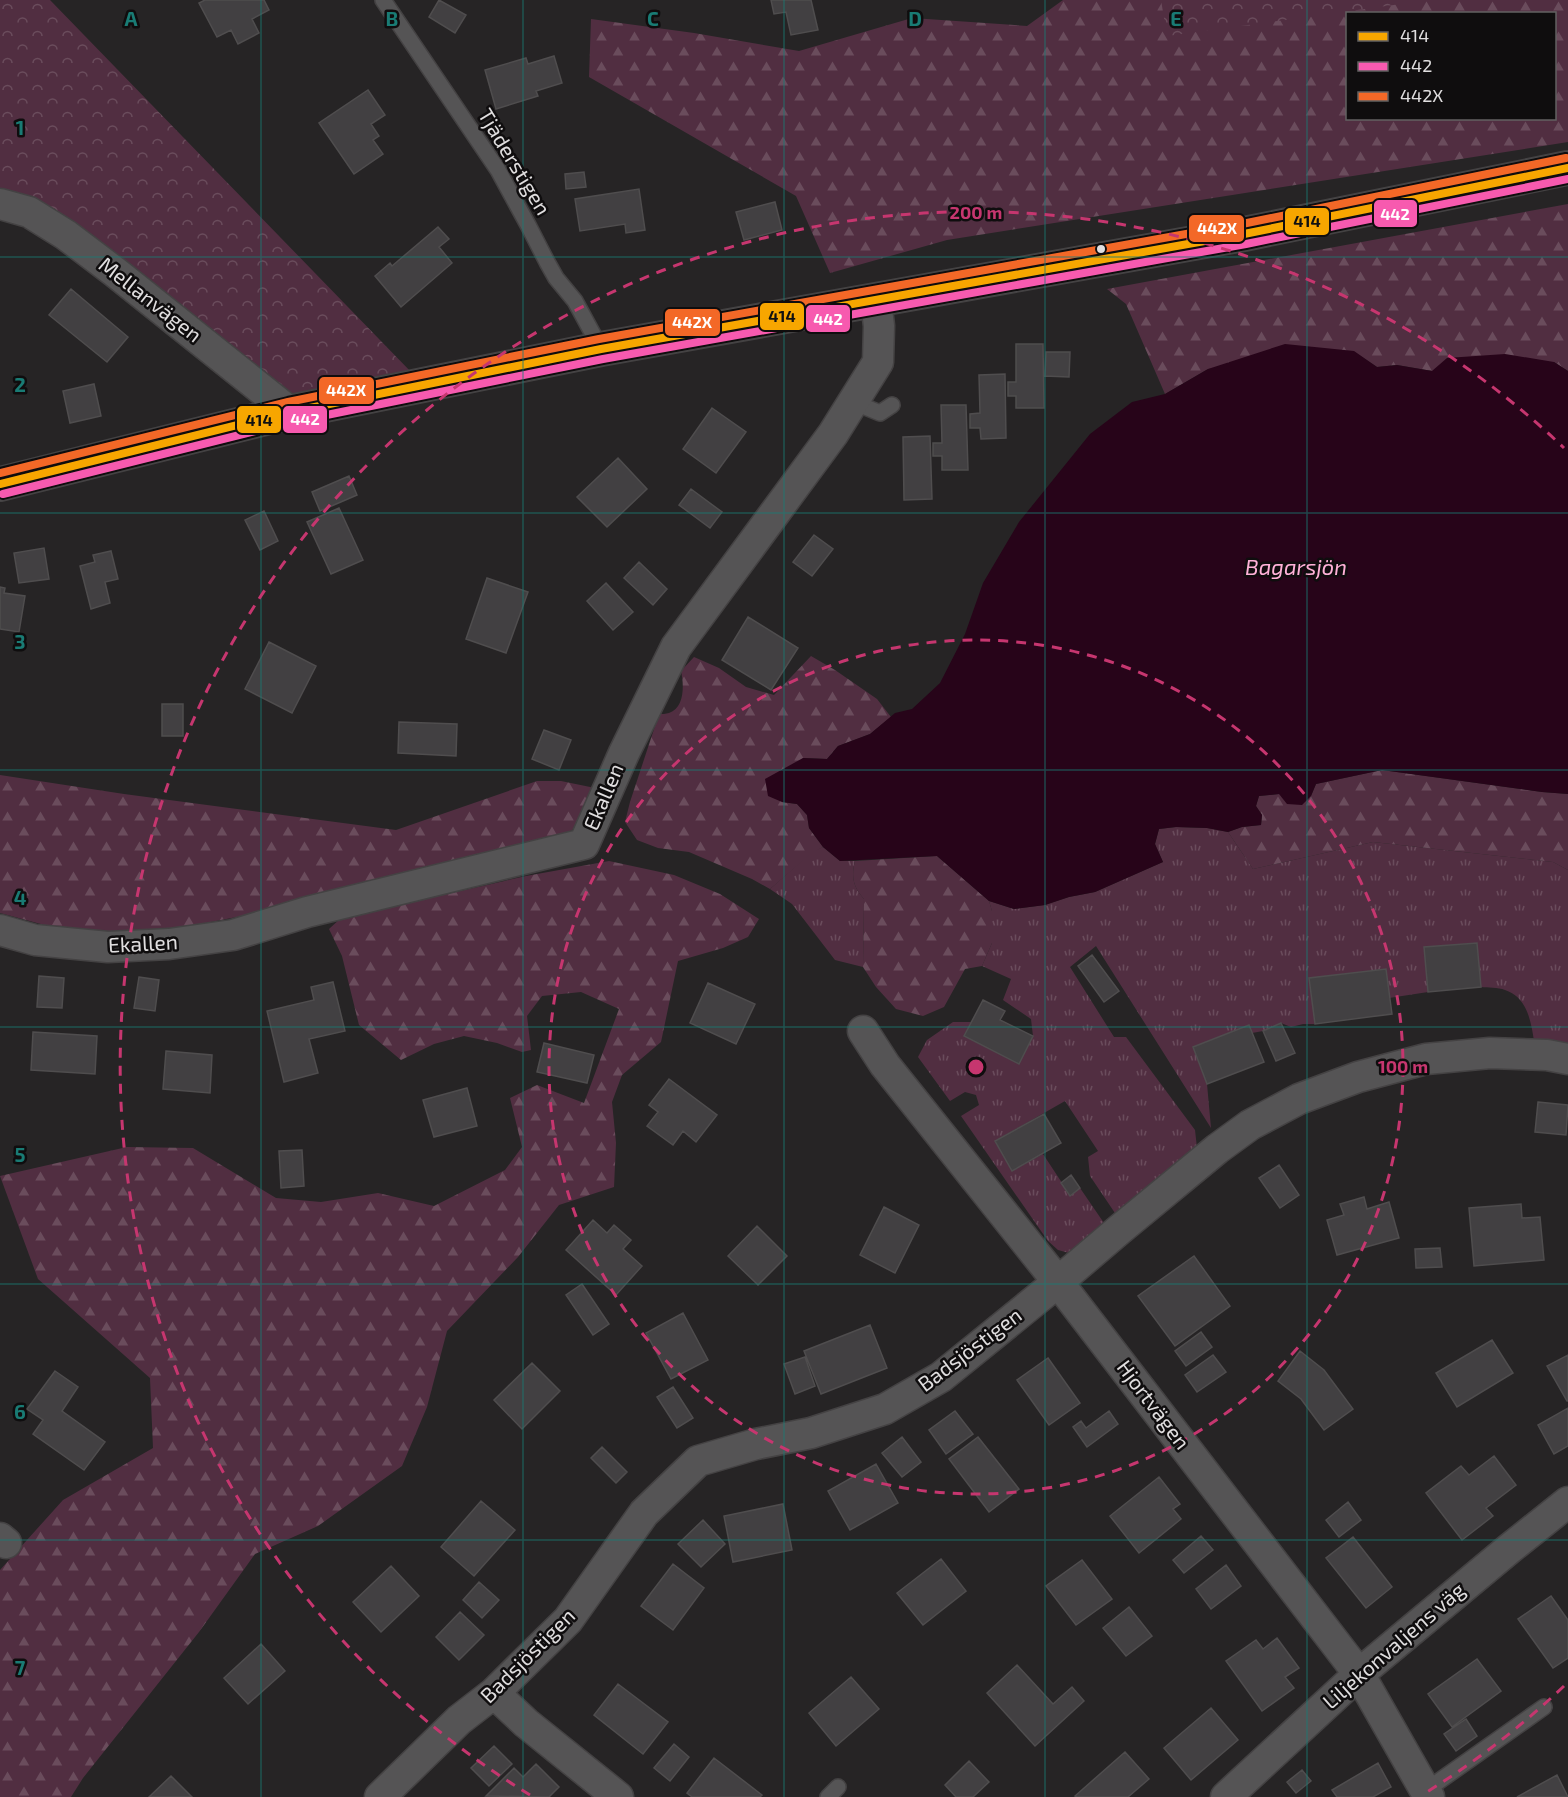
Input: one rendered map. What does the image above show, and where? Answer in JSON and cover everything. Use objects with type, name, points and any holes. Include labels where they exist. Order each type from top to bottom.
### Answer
[{"type":"street","points":[[0,484],[290,412],[601,349],[1244,234],[1568,168]]},
{"type":"street","name":"Mellanvägen","points":[[0,204],[29,212],[66,235],[290,412]]},
{"type":"street","name":"Ekallen","points":[[0,930],[35,940],[108,947],[169,944],[232,935],[307,912],[584,844],[624,753],[676,646],[833,434],[878,362],[879,326],[876,301]]},
{"type":"street","name":"Hjortvägen","points":[[863,1031],[885,1065],[1058,1282],[1359,1674],[1427,1794]]},
{"type":"street","name":"Badsjöstigen","points":[[380,1797],[459,1720],[494,1694],[568,1620],[644,1513],[698,1461],[756,1444],[812,1432],[885,1409],[941,1377],[1217,1149],[1250,1125],[1299,1099],[1358,1077],[1426,1059],[1490,1053],[1547,1055],[1568,1059]]},
{"type":"street","name":"Liljekonvaljens väg","points":[[1226,1797],[1359,1674],[1568,1502]]},
{"type":"street","points":[[494,1694],[526,1723],[618,1797]]},
{"type":"lane","name":"Tjäderstigen","points":[[383,0],[498,170],[556,278],[575,301],[601,349]]},
{"type":"lane","points":[[852,402],[879,413],[892,405]]},
{"type":"lane","name":"Hjortvägen","points":[[1427,1794],[1544,1707]]},
{"type":"green space","points":[[0,0],[50,0],[412,373],[294,399],[155,288],[28,196],[0,189]]},
{"type":"green space","points":[[1063,0],[1568,0],[1568,142],[947,240],[830,273],[796,196],[589,77],[591,19],[694,33],[799,51],[912,18],[1027,26]]},
{"type":"green space","points":[[1161,0],[1430,0],[1167,36]]},
{"type":"green space","points":[[1568,204],[1568,371],[1554,362],[1432,371],[1397,365],[1377,367],[1353,351],[1208,369],[1165,394],[1126,304],[1107,289]]},
{"type":"green space","points":[[811,656],[877,699],[891,717],[870,734],[838,746],[827,759],[803,758],[782,802],[797,804],[807,815],[809,828],[823,847],[812,853],[770,889],[689,852],[658,848],[637,840],[625,822],[630,802],[659,714],[669,713],[678,706],[683,689],[681,671],[694,657],[719,668],[746,687],[774,695]]},
{"type":"green space","points":[[1382,770],[1568,794],[1568,870],[1553,862],[1373,842],[1253,869],[1228,832],[1242,827],[1261,825],[1262,815],[1256,806],[1259,796],[1279,794],[1311,796],[1316,784]]},
{"type":"green space","points":[[0,775],[396,830],[537,781],[561,781],[595,788],[584,820],[572,830],[543,845],[242,916],[179,928],[108,936],[63,930],[0,913]]},
{"type":"green space","points":[[1207,828],[1228,832],[1253,869],[1373,842],[1553,862],[1568,870],[1568,1043],[1534,1041],[1527,1011],[1518,998],[1502,989],[1481,987],[1477,943],[1425,947],[1428,992],[1389,998],[1385,969],[1310,978],[1315,1024],[1291,1027],[1281,1023],[1252,1033],[1249,1025],[1193,1047],[1207,1084],[1211,1128],[1096,946],[1070,967],[1114,1037],[1126,1037],[1195,1130],[1197,1148],[1117,1216],[1090,1176],[1088,1157],[1098,1151],[1065,1101],[995,1141],[1012,1171],[1043,1154],[1070,1195],[1080,1188],[1106,1226],[1069,1253],[1058,1250],[1048,1241],[961,1116],[979,1105],[976,1095],[965,1092],[950,1101],[918,1057],[927,1040],[953,1022],[971,1022],[964,1035],[1033,1036],[1031,1019],[1003,1000],[1011,979],[982,966],[992,943],[992,911],[989,901],[1014,909],[1045,905],[1095,892],[1163,862],[1155,844],[1159,829]]},
{"type":"green space","points":[[823,847],[840,861],[855,861],[854,882],[864,899],[863,967],[835,960],[792,904],[770,889],[812,852]]},
{"type":"green space","points":[[937,856],[989,901],[992,911],[992,943],[982,966],[965,969],[944,1007],[923,1016],[896,1009],[876,987],[863,967],[864,899],[855,886],[853,872],[855,861]]},
{"type":"green space","points":[[609,861],[674,875],[720,894],[759,919],[748,937],[723,948],[678,961],[661,1042],[622,1075],[612,1102],[616,1143],[614,1187],[559,1205],[518,1257],[447,1331],[427,1407],[402,1466],[318,1526],[255,1554],[199,1632],[83,1778],[71,1797],[0,1797],[0,1570],[63,1500],[153,1448],[150,1378],[38,1279],[0,1176],[127,1147],[193,1148],[276,1198],[321,1202],[378,1193],[434,1206],[505,1170],[522,1147],[510,1098],[537,1085],[584,1103],[619,1009],[581,992],[542,996],[527,1016],[531,1050],[522,1052],[497,1043],[464,1036],[434,1044],[401,1060],[359,1025],[342,956],[329,929],[341,918],[526,876]]},
{"type":"water","name":"Bagarsjön","points":[[1285,344],[1354,351],[1377,367],[1397,365],[1432,371],[1447,358],[1505,354],[1554,362],[1568,371],[1568,794],[1382,770],[1316,784],[1311,796],[1302,805],[1287,804],[1279,794],[1259,796],[1256,806],[1262,815],[1261,825],[1242,827],[1228,832],[1207,828],[1159,829],[1155,844],[1163,862],[1095,892],[1045,905],[1014,909],[989,901],[937,856],[840,861],[823,847],[809,828],[807,815],[797,804],[782,802],[768,796],[765,779],[803,758],[827,759],[838,746],[870,734],[895,713],[912,709],[940,683],[965,634],[983,583],[1019,522],[1090,434],[1132,402],[1165,394],[1208,369]]},
{"type":"building","points":[[205,0],[264,0],[269,10],[252,19],[259,33],[238,44],[231,30],[217,37],[199,3]]},
{"type":"building","points":[[439,0],[466,15],[455,33],[429,17]]},
{"type":"building","points":[[771,0],[811,0],[818,30],[791,35],[786,12],[774,14]]},
{"type":"building","points":[[554,56],[562,83],[536,91],[538,96],[496,109],[485,70],[526,58],[528,64]]},
{"type":"building","points":[[368,90],[385,115],[371,124],[379,136],[373,140],[383,154],[354,174],[319,123]]},
{"type":"building","points":[[584,172],[586,187],[566,189],[565,174]]},
{"type":"building","points":[[639,189],[645,230],[626,233],[625,224],[580,231],[575,199]]},
{"type":"building","points":[[775,202],[782,230],[744,240],[736,212]]},
{"type":"building","points":[[438,227],[449,239],[439,247],[452,263],[401,307],[375,276],[390,263],[392,266]]},
{"type":"building","points":[[71,289],[128,337],[107,362],[49,315]]},
{"type":"building","points":[[1016,344],[1043,344],[1044,408],[1016,408],[1016,396],[1008,396],[1008,382],[1016,382]]},
{"type":"building","points":[[1046,352],[1070,352],[1069,377],[1045,376]]},
{"type":"building","points":[[1005,374],[1006,438],[981,439],[980,428],[970,428],[970,414],[980,413],[979,375]]},
{"type":"building","points":[[94,384],[101,416],[70,423],[63,391]]},
{"type":"building","points":[[941,405],[966,405],[968,470],[942,470],[942,456],[933,456],[933,443],[942,443]]},
{"type":"building","points":[[712,408],[746,432],[716,473],[683,449]]},
{"type":"building","points":[[930,436],[932,499],[904,500],[903,437]]},
{"type":"building","points":[[618,458],[647,489],[607,527],[577,497]]},
{"type":"building","points":[[349,476],[357,495],[320,511],[312,492]]},
{"type":"building","points":[[691,489],[722,512],[710,528],[679,505]]},
{"type":"building","points":[[339,508],[363,560],[331,574],[307,522]]},
{"type":"building","points":[[264,511],[278,541],[260,550],[245,520]]},
{"type":"building","points":[[814,535],[833,549],[812,576],[793,562]]},
{"type":"building","points":[[44,548],[49,579],[19,583],[14,553]]},
{"type":"building","points":[[111,551],[118,579],[105,582],[110,603],[91,609],[80,566],[95,562],[93,555]]},
{"type":"building","points":[[639,562],[667,589],[653,605],[624,578]]},
{"type":"building","points":[[487,578],[528,592],[506,653],[466,639]]},
{"type":"building","points":[[606,583],[633,612],[613,630],[587,601]]},
{"type":"building","points":[[0,587],[5,588],[4,593],[25,596],[19,632],[0,629]]},
{"type":"building","points":[[748,617],[798,648],[771,690],[722,660]]},
{"type":"building","points":[[269,642],[316,666],[292,713],[245,689]]},
{"type":"building","points":[[162,704],[183,704],[183,736],[162,736]]},
{"type":"building","points":[[399,722],[457,724],[456,756],[398,753]]},
{"type":"building","points":[[544,730],[571,740],[559,770],[532,759]]},
{"type":"building","points":[[1477,943],[1481,987],[1428,992],[1424,947]]},
{"type":"building","points":[[1092,955],[1119,991],[1104,1002],[1078,966]]},
{"type":"building","points":[[1386,969],[1392,1014],[1315,1024],[1309,978]]},
{"type":"building","points":[[39,976],[64,978],[62,1008],[37,1007]]},
{"type":"building","points":[[139,977],[159,980],[155,1011],[134,1008]]},
{"type":"building","points":[[333,982],[345,1031],[309,1039],[318,1073],[284,1082],[267,1011],[314,1000],[311,987]]},
{"type":"building","points":[[708,983],[755,1004],[736,1044],[690,1023]]},
{"type":"building","points":[[983,1000],[1005,1011],[1000,1020],[1033,1036],[1019,1064],[964,1036]]},
{"type":"building","points":[[1281,1023],[1295,1053],[1276,1061],[1263,1031]]},
{"type":"building","points":[[1249,1025],[1264,1062],[1207,1084],[1193,1047]]},
{"type":"building","points":[[33,1032],[97,1036],[95,1074],[31,1070]]},
{"type":"building","points":[[544,1043],[594,1055],[587,1083],[537,1072]]},
{"type":"building","points":[[166,1051],[212,1055],[210,1093],[163,1089]]},
{"type":"building","points":[[669,1079],[717,1115],[696,1142],[683,1131],[673,1145],[647,1126],[658,1112],[649,1105]]},
{"type":"building","points":[[467,1088],[477,1126],[434,1137],[423,1100]]},
{"type":"building","points":[[1538,1102],[1568,1105],[1566,1135],[1535,1132]]},
{"type":"building","points":[[1044,1114],[1061,1143],[1012,1171],[995,1141]]},
{"type":"building","points":[[302,1150],[304,1186],[281,1188],[279,1151]]},
{"type":"building","points":[[1279,1165],[1299,1195],[1280,1208],[1259,1178]]},
{"type":"building","points":[[1071,1175],[1080,1188],[1070,1196],[1061,1183]]},
{"type":"building","points":[[1364,1197],[1367,1209],[1389,1202],[1399,1238],[1337,1255],[1327,1220],[1344,1215],[1340,1204]]},
{"type":"building","points":[[1521,1204],[1522,1218],[1540,1217],[1544,1260],[1474,1266],[1469,1208]]},
{"type":"building","points":[[884,1207],[919,1225],[895,1273],[860,1255]]},
{"type":"building","points":[[593,1220],[607,1233],[614,1225],[631,1240],[623,1249],[642,1266],[616,1295],[566,1250]]},
{"type":"building","points":[[757,1226],[787,1256],[758,1285],[728,1256]]},
{"type":"building","points":[[1440,1248],[1442,1267],[1416,1268],[1415,1249]]},
{"type":"building","points":[[1194,1256],[1230,1306],[1175,1346],[1138,1296]]},
{"type":"building","points":[[582,1284],[609,1324],[593,1335],[566,1295]]},
{"type":"building","points":[[683,1313],[708,1360],[671,1379],[646,1333]]},
{"type":"building","points":[[870,1325],[887,1368],[821,1394],[804,1351]]},
{"type":"building","points":[[1201,1332],[1212,1347],[1186,1366],[1175,1351]]},
{"type":"building","points":[[1492,1340],[1513,1373],[1457,1407],[1436,1373]]},
{"type":"building","points":[[1300,1351],[1324,1370],[1353,1409],[1324,1430],[1301,1399],[1278,1381]]},
{"type":"building","points":[[1213,1355],[1226,1372],[1197,1392],[1185,1375]]},
{"type":"building","points":[[1568,1355],[1568,1401],[1567,1401],[1547,1366]]},
{"type":"building","points":[[805,1357],[815,1386],[795,1394],[784,1364]]},
{"type":"building","points":[[1048,1358],[1080,1403],[1049,1425],[1017,1380]]},
{"type":"building","points":[[532,1363],[560,1391],[522,1429],[494,1400]]},
{"type":"building","points":[[55,1371],[78,1387],[62,1411],[105,1442],[84,1470],[33,1434],[43,1420],[27,1409]]},
{"type":"building","points":[[673,1387],[693,1418],[677,1428],[657,1397]]},
{"type":"building","points":[[1568,1408],[1568,1446],[1554,1454],[1538,1425]]},
{"type":"building","points":[[955,1411],[973,1434],[946,1454],[929,1430]]},
{"type":"building","points":[[1109,1411],[1118,1424],[1087,1447],[1073,1427],[1081,1421],[1086,1428]]},
{"type":"building","points":[[902,1437],[921,1462],[902,1477],[882,1453]]},
{"type":"building","points":[[978,1437],[1019,1489],[989,1512],[949,1459]]},
{"type":"building","points":[[602,1447],[627,1472],[616,1483],[591,1458]]},
{"type":"building","points":[[1494,1456],[1516,1485],[1486,1508],[1493,1516],[1462,1540],[1426,1493],[1461,1466],[1469,1475]]},
{"type":"building","points":[[876,1464],[898,1503],[850,1530],[828,1491]]},
{"type":"building","points":[[1159,1477],[1180,1504],[1173,1509],[1181,1519],[1139,1553],[1110,1516]]},
{"type":"building","points":[[481,1501],[515,1530],[474,1576],[441,1547]]},
{"type":"building","points":[[1348,1502],[1361,1520],[1339,1537],[1326,1520]]},
{"type":"building","points":[[783,1504],[792,1550],[733,1562],[724,1516]]},
{"type":"building","points":[[703,1520],[725,1544],[701,1567],[678,1544]]},
{"type":"building","points":[[1201,1536],[1213,1550],[1184,1573],[1173,1560]]},
{"type":"building","points":[[1353,1537],[1392,1587],[1366,1608],[1326,1558]]},
{"type":"building","points":[[941,1559],[966,1591],[923,1625],[897,1593]]},
{"type":"building","points":[[1082,1560],[1112,1599],[1076,1625],[1046,1586]]},
{"type":"building","points":[[673,1564],[704,1588],[673,1630],[641,1606]]},
{"type":"building","points":[[1226,1565],[1241,1586],[1211,1609],[1196,1589]]},
{"type":"building","points":[[391,1566],[419,1596],[381,1632],[353,1602]]},
{"type":"building","points":[[479,1582],[499,1600],[482,1618],[463,1600]]},
{"type":"building","points":[[1551,1596],[1568,1620],[1568,1658],[1553,1668],[1518,1619]]},
{"type":"building","points":[[1129,1607],[1152,1636],[1126,1656],[1103,1628]]},
{"type":"building","points":[[460,1612],[484,1635],[459,1660],[436,1637]]},
{"type":"building","points":[[1277,1638],[1299,1668],[1285,1677],[1294,1688],[1262,1711],[1226,1661],[1256,1640],[1263,1649]]},
{"type":"building","points":[[261,1644],[285,1671],[248,1704],[224,1678]]},
{"type":"building","points":[[1477,1659],[1501,1691],[1452,1727],[1428,1694]]},
{"type":"building","points":[[1017,1665],[1053,1704],[1072,1687],[1084,1701],[1035,1746],[987,1693]]},
{"type":"building","points":[[851,1677],[879,1709],[836,1746],[809,1713]]},
{"type":"building","points":[[618,1684],[668,1722],[643,1754],[594,1715]]},
{"type":"building","points":[[1211,1708],[1238,1740],[1191,1780],[1164,1748]]},
{"type":"building","points":[[1466,1719],[1477,1736],[1456,1751],[1444,1734]]},
{"type":"building","points":[[674,1744],[689,1757],[670,1781],[654,1768]]},
{"type":"building","points":[[494,1746],[512,1764],[489,1786],[471,1768]]},
{"type":"building","points":[[1125,1752],[1149,1779],[1128,1797],[1075,1796]]},
{"type":"building","points":[[714,1758],[762,1795],[760,1797],[692,1797],[687,1793]]},
{"type":"building","points":[[969,1761],[989,1782],[973,1797],[956,1797],[945,1785]]},
{"type":"building","points":[[1378,1763],[1391,1787],[1373,1797],[1337,1797],[1332,1790]]},
{"type":"building","points":[[536,1764],[559,1787],[549,1797],[486,1796],[514,1768],[523,1777]]},
{"type":"building","points":[[1302,1770],[1311,1781],[1296,1793],[1287,1782]]},
{"type":"building","points":[[1557,1775],[1568,1797],[1517,1797]]},
{"type":"building","points":[[171,1776],[192,1797],[149,1797]]},
{"type":"transit line","name":"442X","points":[[0,473],[288,402],[599,339],[1242,224],[1566,158]]},
{"type":"transit line","name":"414","points":[[0,484],[290,412],[601,349],[1244,234],[1568,168]]},
{"type":"transit line","name":"442","points":[[3,494],[292,422],[603,359],[1246,244],[1568,179]]}]
